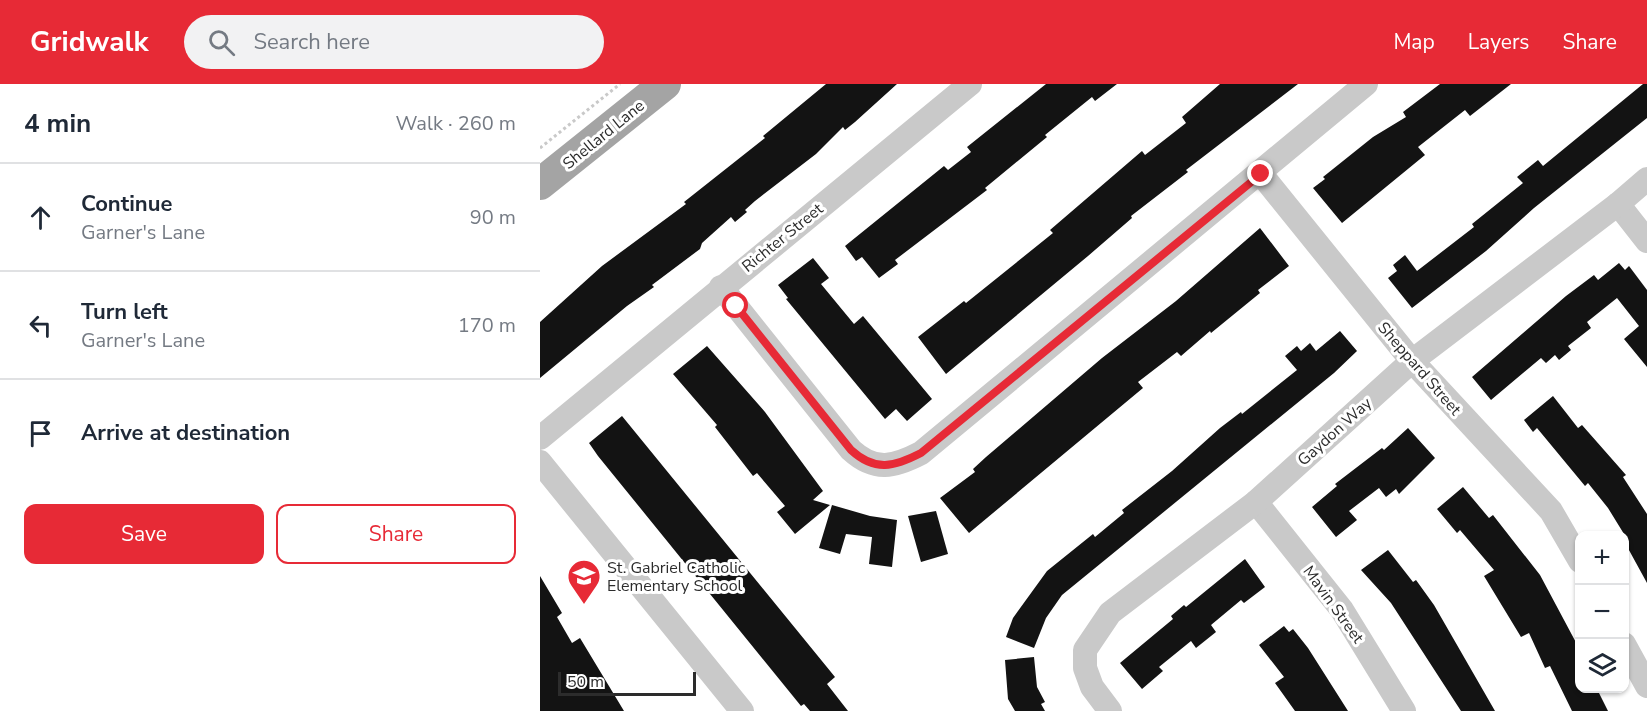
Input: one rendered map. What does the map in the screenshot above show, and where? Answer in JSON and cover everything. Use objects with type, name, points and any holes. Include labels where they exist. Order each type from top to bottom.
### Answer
[{"type":"main road","name":"Shellard Lane","points":[[540,184],[665,84]]},
{"type":"street","name":"Richter Street","points":[[540,438],[970,84]]},
{"type":"street","points":[[721,287],[851,450],[865,462],[887,465],[903,462],[921,453],[1261,174],[1366,84]]},
{"type":"street","name":"Sheppard Street","points":[[1261,174],[1412,361],[1551,512],[1575,553]]},
{"type":"street","name":"Gaydon Way","points":[[1110,711],[1092,687],[1085,668],[1085,650],[1110,613],[1256,502],[1412,361],[1618,204],[1647,179]]},
{"type":"street","points":[[1618,204],[1647,241]]},
{"type":"street","points":[[540,462],[742,711]]},
{"type":"street","name":"Mavin Street","points":[[1256,502],[1342,610],[1404,711]]},
{"type":"street","points":[[1629,653],[1647,686]]},
{"type":"path","points":[[540,148],[620,84]]},
{"type":"building","points":[[826,84],[897,84],[855,122],[845,130],[843,127],[816,154],[755,201],[735,222],[731,217],[702,243],[700,249],[652,285],[654,287],[627,306],[540,378],[540,322],[602,266],[686,204],[684,202],[765,138],[763,136]]},
{"type":"building","points":[[1046,84],[1117,84],[1095,101],[1092,97],[1045,135],[1047,137],[985,188],[987,190],[895,260],[898,264],[879,278],[862,257],[856,261],[845,246],[944,166],[948,170],[971,152],[967,147]]},
{"type":"building","points":[[1220,84],[1298,84],[1186,170],[1188,172],[1131,216],[1132,218],[1088,256],[946,374],[918,337],[964,301],[966,303],[1053,233],[1050,230],[1142,151],[1145,155],[1186,123],[1182,117]]},
{"type":"building","points":[[1440,84],[1511,84],[1470,116],[1465,110],[1418,147],[1425,155],[1342,223],[1313,188],[1325,179],[1323,177],[1373,137],[1406,117],[1403,112]]},
{"type":"building","points":[[1643,84],[1647,84],[1647,118],[1534,208],[1486,251],[1412,308],[1388,278],[1397,271],[1393,265],[1405,255],[1417,271],[1474,227],[1472,224],[1523,183],[1517,177],[1538,160],[1543,166]]},
{"type":"building","points":[[1260,228],[1289,266],[1258,290],[1260,293],[1211,333],[1210,331],[1181,356],[1177,352],[1138,382],[1143,388],[969,533],[940,498],[975,472],[973,469],[986,457],[1102,358],[1176,301]]},
{"type":"building","points":[[813,258],[829,278],[821,284],[854,324],[863,316],[932,399],[907,421],[896,409],[885,419],[786,299],[788,298],[778,285]]},
{"type":"building","points":[[1619,263],[1625,270],[1629,266],[1647,290],[1647,367],[1624,339],[1639,326],[1617,298],[1587,322],[1591,328],[1568,346],[1571,350],[1559,360],[1555,355],[1546,363],[1541,358],[1491,400],[1472,377],[1566,296],[1594,275],[1598,280]]},
{"type":"building","points":[[1340,331],[1357,351],[1334,373],[1062,595],[1046,618],[1034,648],[1006,637],[1013,618],[1047,571],[1093,534],[1095,537],[1124,513],[1122,510],[1172,471],[1220,428],[1241,412],[1242,414],[1297,370],[1285,356],[1297,346],[1301,351],[1310,343],[1316,351]]},
{"type":"building","points":[[707,346],[765,412],[823,491],[813,500],[830,505],[795,534],[777,512],[785,506],[757,473],[753,476],[715,427],[717,425],[673,374]]},
{"type":"building","points":[[1553,396],[1578,428],[1582,425],[1626,475],[1623,477],[1647,514],[1647,583],[1629,550],[1629,531],[1622,531],[1608,508],[1588,483],[1585,486],[1537,428],[1533,432],[1524,420]]},
{"type":"building","points":[[622,416],[835,677],[827,684],[848,711],[810,711],[804,704],[801,706],[598,456],[589,443]]},
{"type":"building","points":[[1408,428],[1435,458],[1399,494],[1396,489],[1386,497],[1379,488],[1349,511],[1357,520],[1336,537],[1312,507],[1337,486],[1335,484],[1382,448],[1384,450]]},
{"type":"building","points":[[1463,487],[1489,518],[1493,515],[1540,575],[1575,641],[1575,693],[1599,693],[1608,711],[1572,711],[1550,666],[1545,668],[1529,633],[1521,637],[1484,576],[1494,570],[1460,530],[1457,533],[1437,509]]},
{"type":"building","points":[[832,505],[870,516],[897,520],[892,567],[869,564],[872,537],[846,534],[840,554],[819,548]]},
{"type":"building","points":[[936,511],[948,554],[921,562],[908,516]]},
{"type":"building","points":[[1388,550],[1413,582],[1416,580],[1434,605],[1495,711],[1461,711],[1391,603],[1361,570]]},
{"type":"building","points":[[1245,559],[1265,587],[1244,603],[1241,600],[1211,625],[1216,632],[1196,648],[1191,641],[1159,667],[1163,671],[1142,689],[1120,663],[1173,619],[1171,616],[1184,605],[1186,607]]},
{"type":"building","points":[[540,576],[562,613],[557,617],[572,643],[580,638],[624,711],[540,711]]},
{"type":"building","points":[[1284,626],[1289,632],[1293,629],[1308,648],[1348,711],[1295,711],[1275,683],[1284,677],[1259,645]]},
{"type":"building","points":[[1034,657],[1037,687],[1045,702],[1041,704],[1045,711],[1015,711],[1008,699],[1005,660]]},
{"type":"place","name":"St. Gabriel Catholic Elementary School","points":[[584,605]]},
{"type":"route","points":[[736,306],[851,450],[865,462],[887,465],[903,462],[921,453],[970,410],[1261,174]]}]
